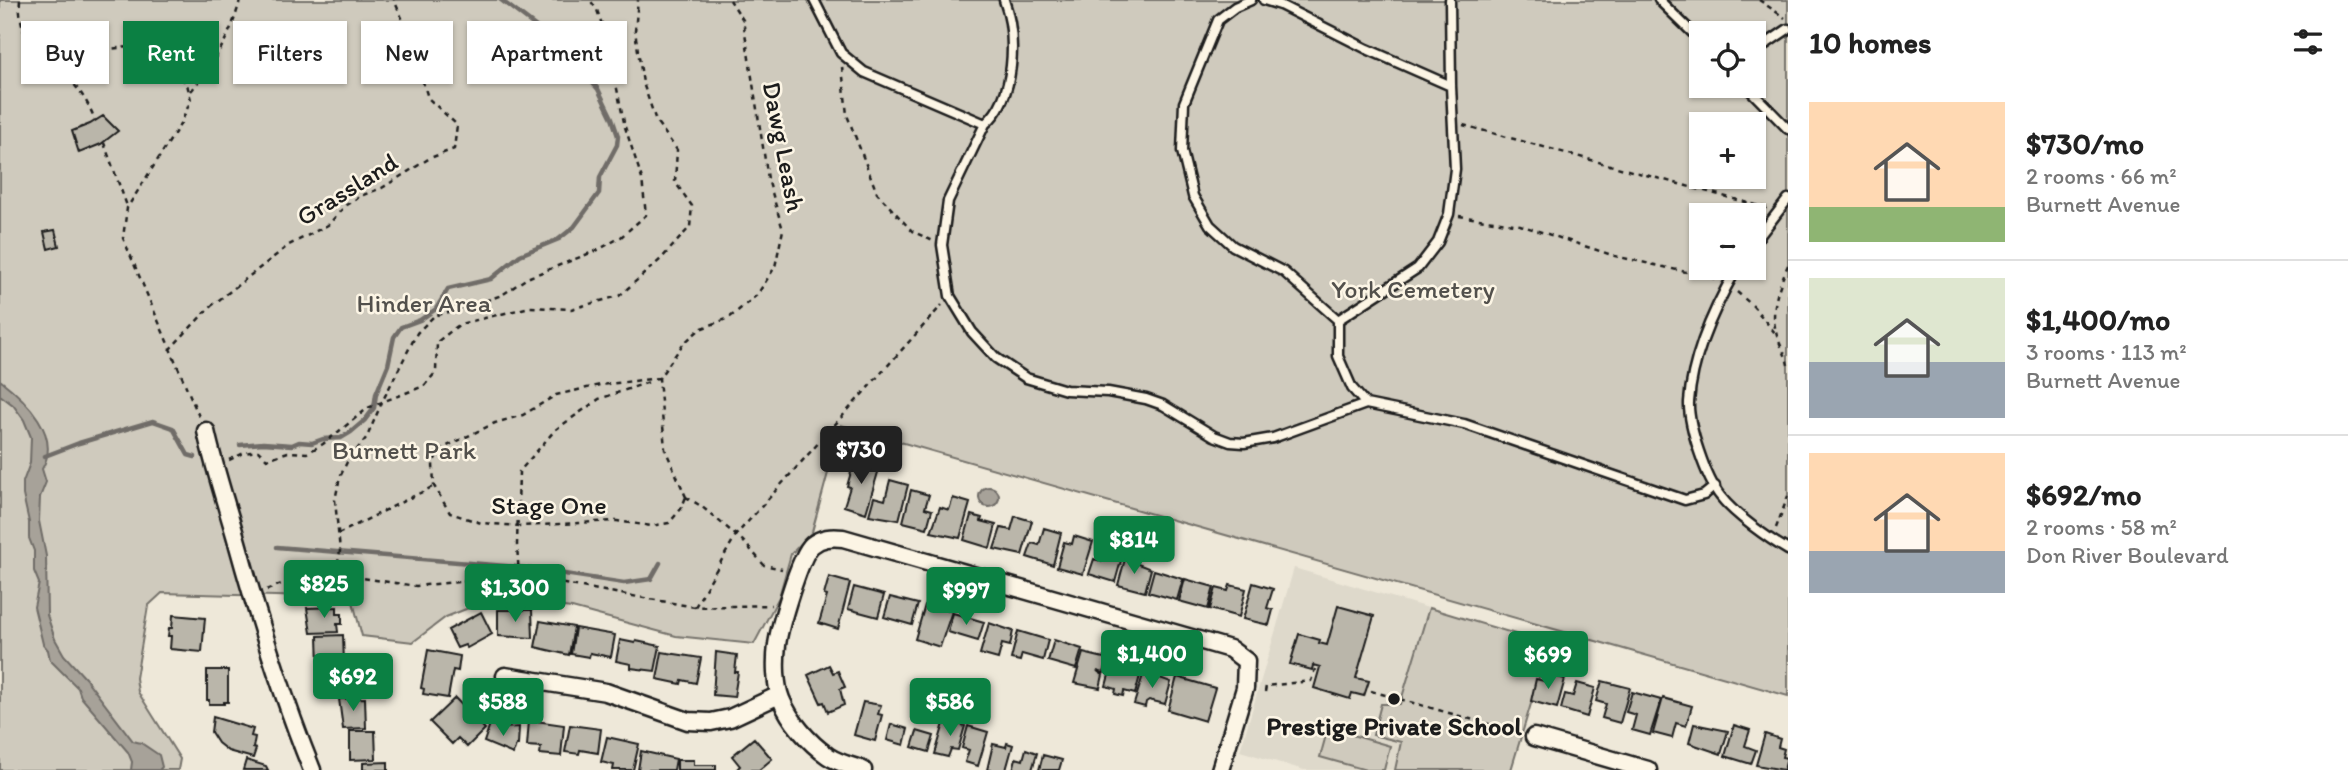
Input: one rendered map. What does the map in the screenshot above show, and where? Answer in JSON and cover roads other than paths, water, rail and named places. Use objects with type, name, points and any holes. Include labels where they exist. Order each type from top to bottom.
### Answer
[{"type":"street","points":[[206,431],[251,596],[312,770]]},
{"type":"street","points":[[863,770],[829,757],[802,733],[779,695],[777,643],[797,573],[803,556],[812,545],[826,537],[843,538],[1230,649],[1246,661],[1245,688],[1220,770]]},
{"type":"street","points":[[505,676],[606,692],[688,722],[711,722],[730,718],[779,695]]},
{"type":"street","points":[[1534,737],[1648,770]]},
{"type":"lane","points":[[814,0],[841,53],[864,72],[985,124]]},
{"type":"lane","points":[[1003,0],[1009,16],[1011,39],[1009,78],[994,117],[985,124],[948,201],[942,245],[950,296],[972,332],[996,358],[1026,377],[1066,390],[1120,394],[1163,405],[1214,436],[1230,442],[1244,443],[1273,438],[1366,404],[1464,424],[1685,500],[1704,495],[1715,486]]},
{"type":"lane","points":[[1251,0],[1235,7],[1218,20],[1184,103],[1182,151],[1193,197],[1210,225],[1233,246],[1283,272],[1338,320],[1338,356],[1352,388],[1366,404]]},
{"type":"lane","points":[[1264,0],[1280,5],[1367,49],[1451,86]]},
{"type":"lane","points":[[1338,320],[1418,268],[1438,242],[1449,214],[1455,169],[1450,0]]},
{"type":"lane","points":[[1659,0],[1689,29]]},
{"type":"lane","points":[[1766,44],[1788,29]]},
{"type":"lane","points":[[1758,98],[1788,129]]},
{"type":"lane","points":[[1766,228],[1788,199]]},
{"type":"lane","points":[[1730,280],[1717,302],[1696,364],[1689,404],[1698,450],[1721,498],[1772,541],[1788,550]]},
{"type":"waterway","points":[[240,445],[312,443],[341,438],[351,432],[374,408],[394,337],[401,327],[420,320],[436,309],[448,289],[491,279],[520,255],[559,239],[574,227],[599,193],[600,177],[617,145],[618,136],[598,89],[556,42],[501,0]]},
{"type":"waterway","points":[[45,456],[153,421],[173,428],[188,455],[195,457]]},
{"type":"waterway","points":[[277,547],[518,567],[624,583],[651,579],[660,563]]},
{"type":"place","name":"Prestige Private School","points":[[1394,699]]},
{"type":"park label","name":"York Cemetery","points":[[1413,289]]},
{"type":"park label","name":"Hinder Area","points":[[424,303]]},
{"type":"park label","name":"Burnett Park","points":[[404,450]]}]
